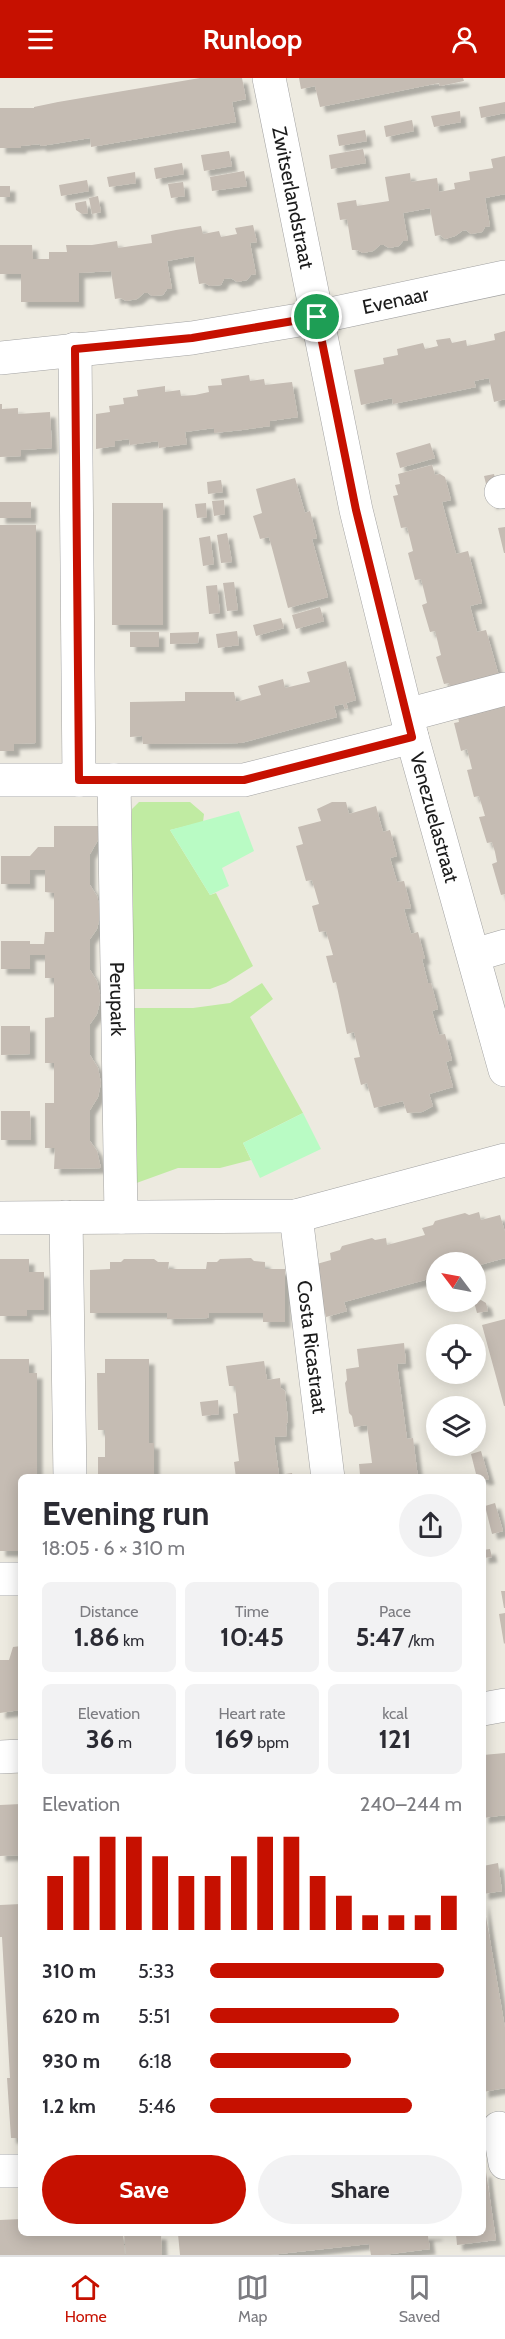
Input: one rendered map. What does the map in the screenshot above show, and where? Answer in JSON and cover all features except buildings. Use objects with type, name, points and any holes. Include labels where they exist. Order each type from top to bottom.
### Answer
[{"type":"street","name":"Zwitserlandstraat","points":[[269,78],[317,317]]},
{"type":"street","name":"Evenaar","points":[[0,358],[192,338],[317,317],[505,277]]},
{"type":"street","name":"Venezuelastraat","points":[[317,317],[356,510],[410,726],[505,1070]]},
{"type":"street","points":[[75,349],[79,780]]},
{"type":"street","points":[[0,780],[244,780],[410,726],[505,689]]},
{"type":"street","name":"Perupark","points":[[114,780],[121,1217]]},
{"type":"street","points":[[474,955],[505,946]]},
{"type":"street","points":[[0,1218],[296,1216],[505,1160]]},
{"type":"street","name":"Costa Ricastraat","points":[[296,1216],[328,1474]]},
{"type":"street","points":[[66,1217],[70,1474]]},
{"type":"street","points":[[0,1579],[18,1579]]},
{"type":"street","points":[[486,1709],[505,1706]]},
{"type":"street","points":[[0,1757],[18,1756]]},
{"type":"street","points":[[496,2128],[505,2163]]},
{"type":"street","points":[[0,2171],[18,2170]]},
{"type":"green space","points":[[139,802],[190,802],[204,814],[203,822],[170,830],[210,895],[216,893],[253,966],[226,983],[210,989],[133,989],[125,982],[132,809]]},
{"type":"green space","points":[[239,811],[254,851],[222,868],[229,886],[210,895],[170,830]]},
{"type":"green space","points":[[262,983],[273,999],[250,1017],[303,1113],[243,1143],[251,1160],[220,1168],[178,1168],[131,1185],[132,1008],[193,1008],[230,1003]]},
{"type":"green space","points":[[303,1113],[321,1149],[260,1178],[243,1143]]},
{"type":"route","points":[[317,317],[356,510],[412,737],[244,780],[79,780],[75,349],[192,338],[317,317]]}]
